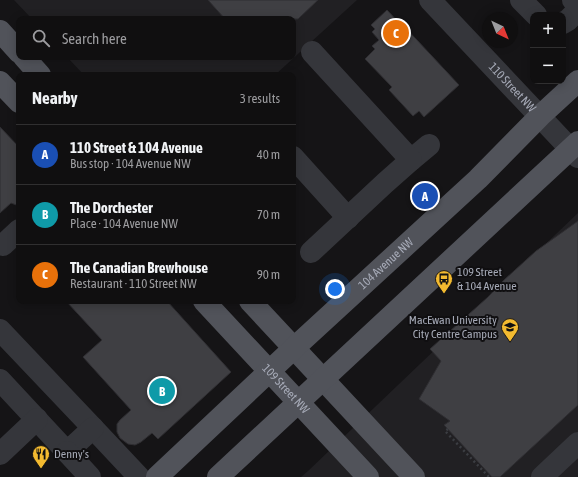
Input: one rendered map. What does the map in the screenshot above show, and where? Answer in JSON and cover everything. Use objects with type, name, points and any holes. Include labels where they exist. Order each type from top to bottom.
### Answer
[{"type":"main road","points":[[0,31],[16,49]]},
{"type":"main road","points":[[27,60],[37,72]]},
{"type":"main road","name":"104 Avenue NW","points":[[157,477],[294,348],[478,179],[540,116],[578,81]]},
{"type":"main road","points":[[0,82],[16,99]]},
{"type":"main road","points":[[218,477],[575,149]]},
{"type":"main road","name":"109 Street NW","points":[[207,304],[368,477]]},
{"type":"main road","points":[[253,304],[414,477]]},
{"type":"street","name":"110 Street NW","points":[[430,0],[540,116],[575,149]]},
{"type":"street","points":[[521,0],[533,12]]},
{"type":"street","points":[[566,21],[576,12],[576,4],[573,0]]},
{"type":"street","points":[[312,52],[412,160]]},
{"type":"street","points":[[311,252],[385,183],[429,145]]},
{"type":"street","points":[[296,160],[348,218]]},
{"type":"street","points":[[0,330],[139,477]]},
{"type":"street","points":[[0,380],[90,477]]},
{"type":"street","points":[[0,454],[37,420]]},
{"type":"street","points":[[67,452],[93,428]]},
{"type":"street","points":[[542,477],[578,443]]},
{"type":"path","points":[[448,429],[444,431],[489,477]]},
{"type":"shaded area","points":[[14,0],[357,0],[296,56],[296,16],[29,16]]},
{"type":"shaded area","points":[[70,60],[291,60],[278,72],[81,72]]},
{"type":"shaded area","name":"MacEwan University City Centre Campus","points":[[578,213],[578,477],[301,477],[308,471]]},
{"type":"building","points":[[208,0],[318,0],[298,19],[296,19],[296,16],[222,16]]},
{"type":"building","points":[[387,10],[459,85],[424,117],[419,111],[413,116],[389,90],[392,87],[365,59],[375,49],[372,46],[379,40],[372,32],[375,29],[371,25]]},
{"type":"building","points":[[0,127],[16,144],[16,205],[11,203],[0,213]]},
{"type":"building","name":"MacEwan University City Centre Campus","points":[[578,221],[578,405],[500,477],[492,477],[444,425],[450,421],[419,399],[441,361],[430,349],[536,251]]},
{"type":"building","points":[[69,304],[170,304],[231,372],[158,439],[152,433],[135,445],[128,444],[120,438],[117,432],[117,424],[131,410],[83,357],[102,340]]},
{"type":"place","name":"The Canadian Brewhouse","points":[[396,33]]},
{"type":"place","name":"110 Street & 104 Avenue","points":[[425,196]]},
{"type":"place","name":"109 Street & 104 Avenue","points":[[444,294]]},
{"type":"place","name":"MacEwan University City Centre Campus","points":[[510,342]]},
{"type":"place","name":"The Dorchester","points":[[162,391]]},
{"type":"place","name":"Denny's","points":[[41,469]]}]
